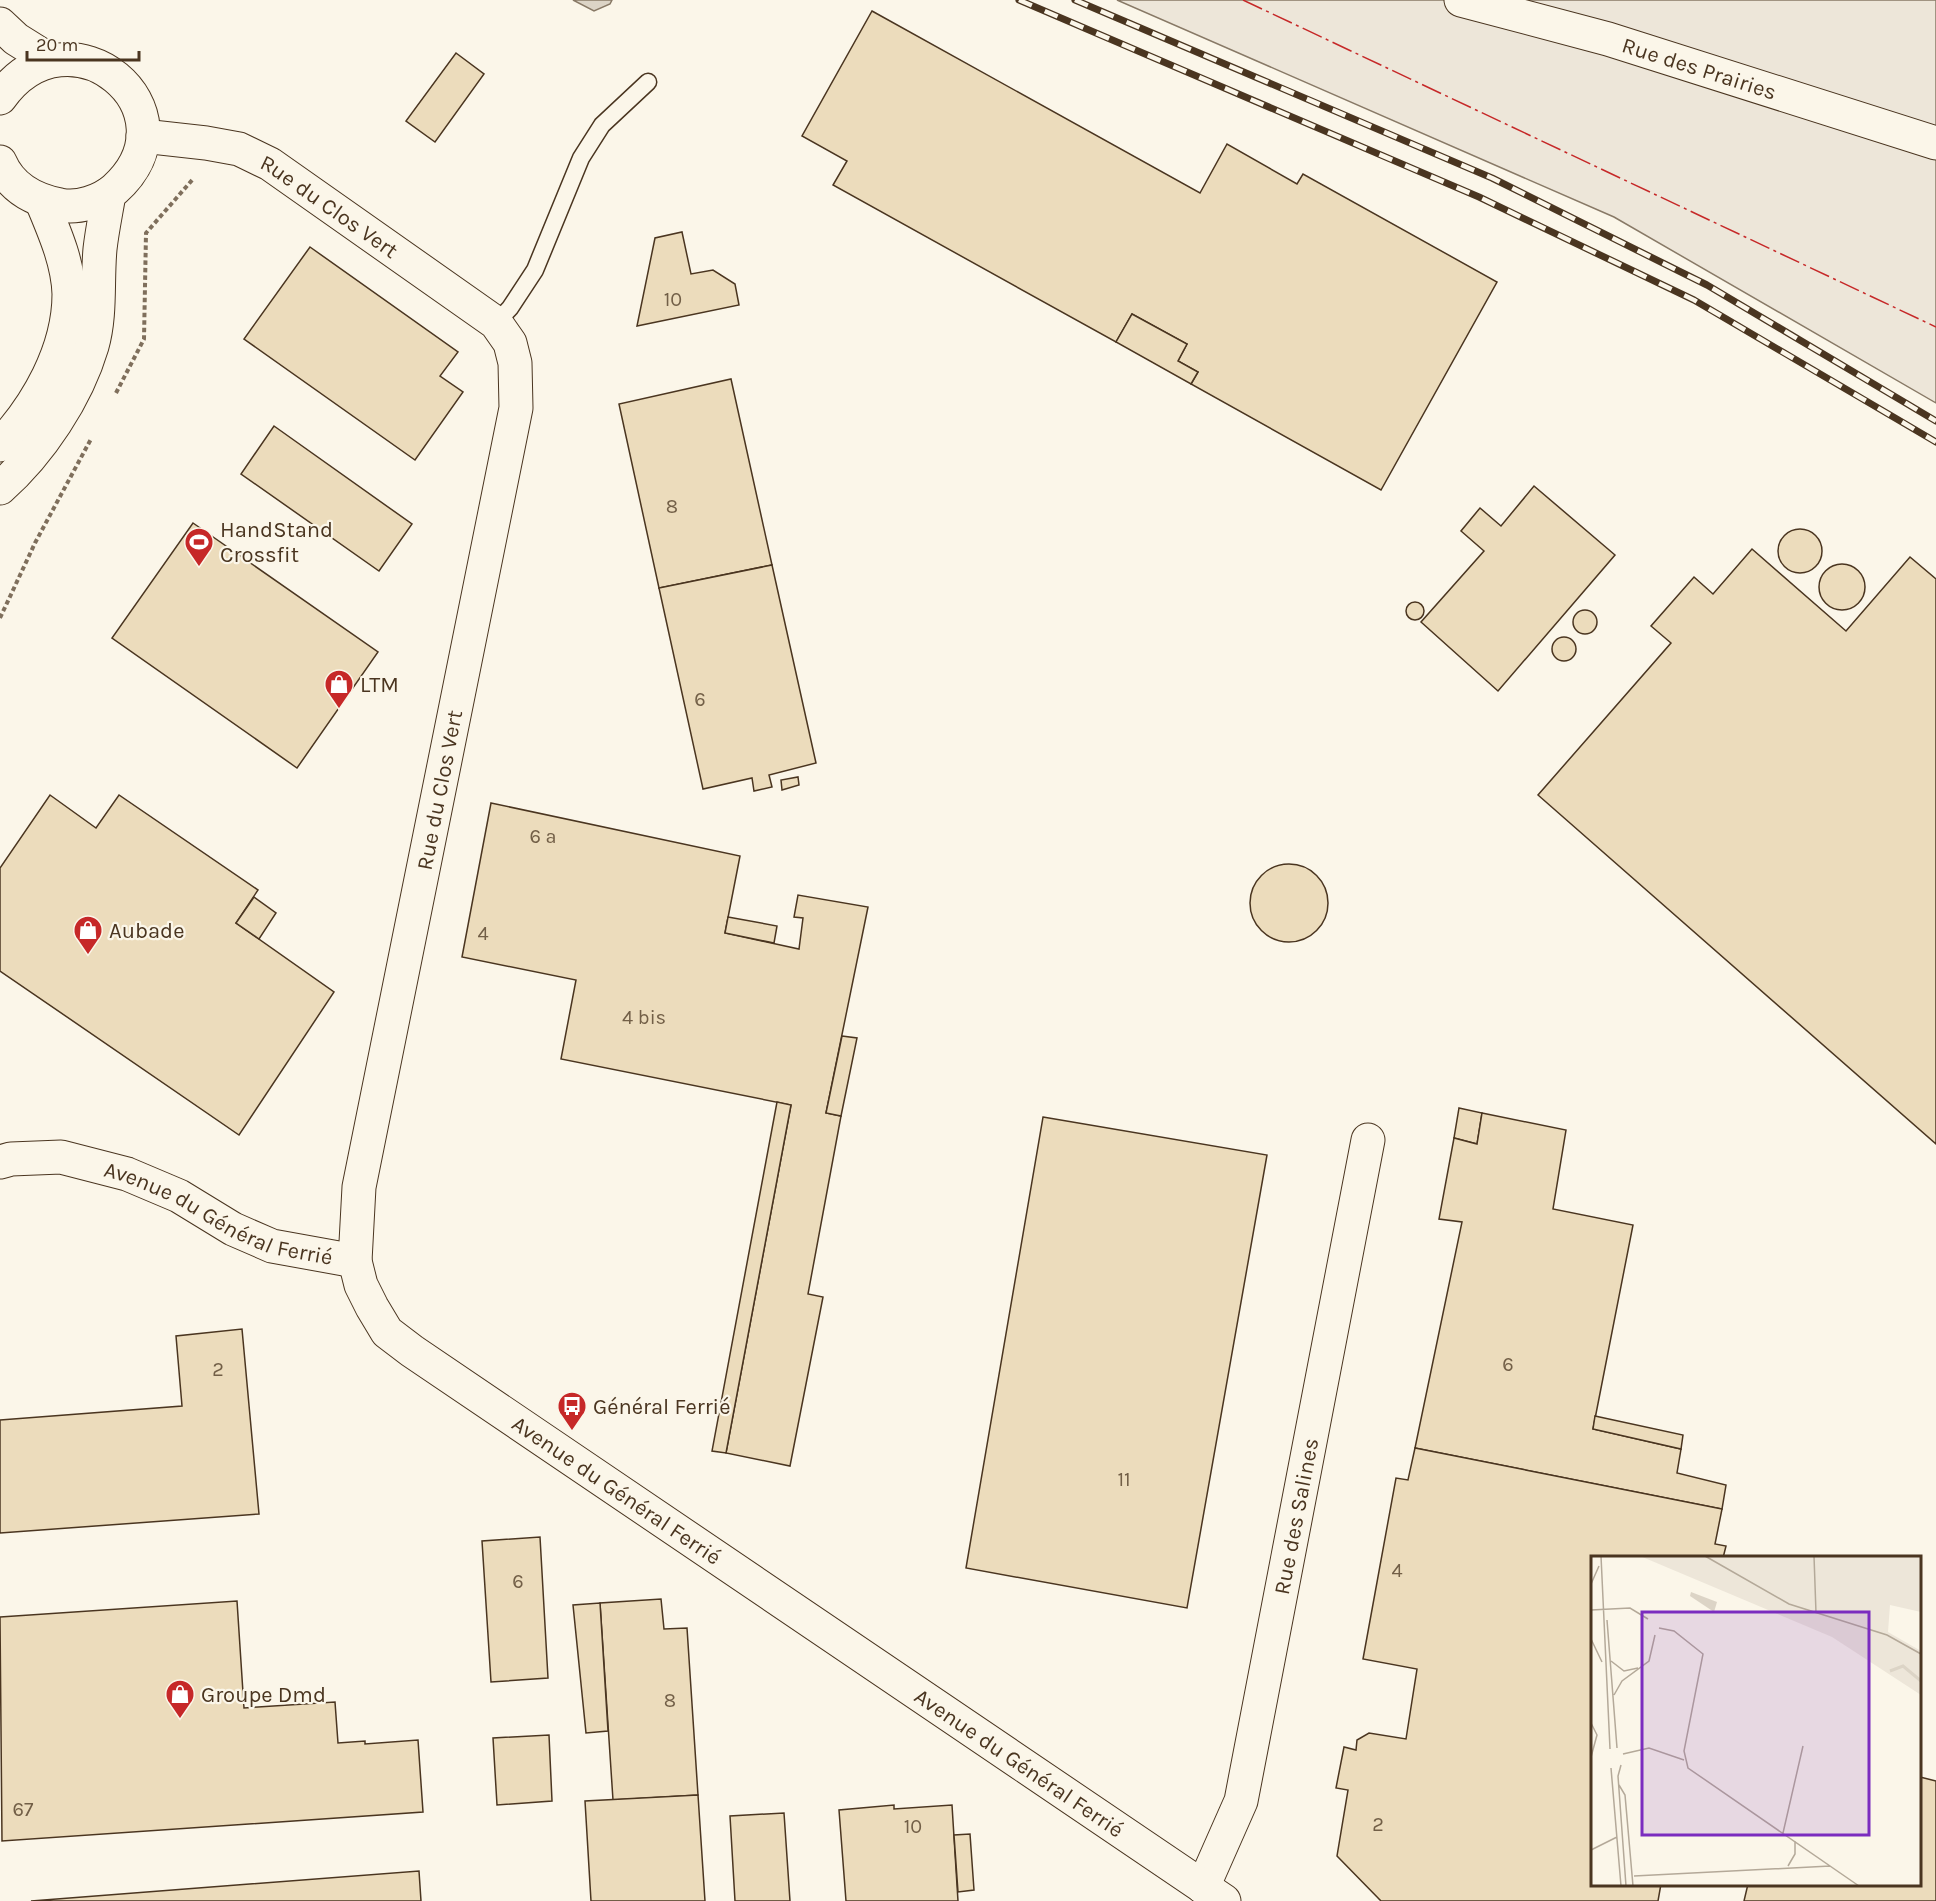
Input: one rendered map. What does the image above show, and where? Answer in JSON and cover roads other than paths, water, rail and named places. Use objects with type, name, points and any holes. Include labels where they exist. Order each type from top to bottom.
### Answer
[{"type":"street","name":"Rue des Prairies","points":[[1477,2],[1608,39],[1936,143]]},
{"type":"street","points":[[0,24],[16,39],[48,59]]},
{"type":"street","points":[[0,98],[11,81],[19,74],[28,67],[48,59],[71,56],[94,61],[115,72],[131,90],[141,112],[143,136],[138,158],[126,179],[109,194],[88,204],[65,206],[42,202],[20,190],[4,171],[0,162]]},
{"type":"street","name":"Rue du Clos Vert","points":[[143,136],[239,149],[270,164],[496,323],[510,343],[515,363],[516,408],[359,1187],[355,1261]]},
{"type":"street","points":[[0,488],[16,473],[58,420],[92,345],[98,307],[100,249],[109,194]]},
{"type":"street","points":[[0,445],[34,403],[51,371],[63,336],[69,294],[62,251],[42,202]]},
{"type":"street","name":"Rue des Salines","points":[[1214,1894],[1241,1801],[1368,1140]]},
{"type":"street","name":"Avenue du Général Ferrié","points":[[0,1162],[11,1159],[61,1157],[127,1174],[178,1196],[233,1229],[272,1246],[355,1261],[361,1285],[387,1332],[412,1351],[1214,1894]]},
{"type":"lane","points":[[496,323],[510,308],[535,270],[581,158],[602,125],[648,82]]},
{"type":"railway","points":[[1019,0],[1479,197],[1694,300],[1936,442]]},
{"type":"railway","points":[[1075,0],[1492,178],[1707,285],[1936,421]]},
{"type":"place","name":"HandStand Crossfit","points":[[199,568]]},
{"type":"place","name":"LTM","points":[[339,710]]},
{"type":"place","name":"Aubade","points":[[88,956]]},
{"type":"place","name":"Général Ferrié","points":[[572,1432]]},
{"type":"place","name":"Groupe Dmd","points":[[180,1720]]}]
